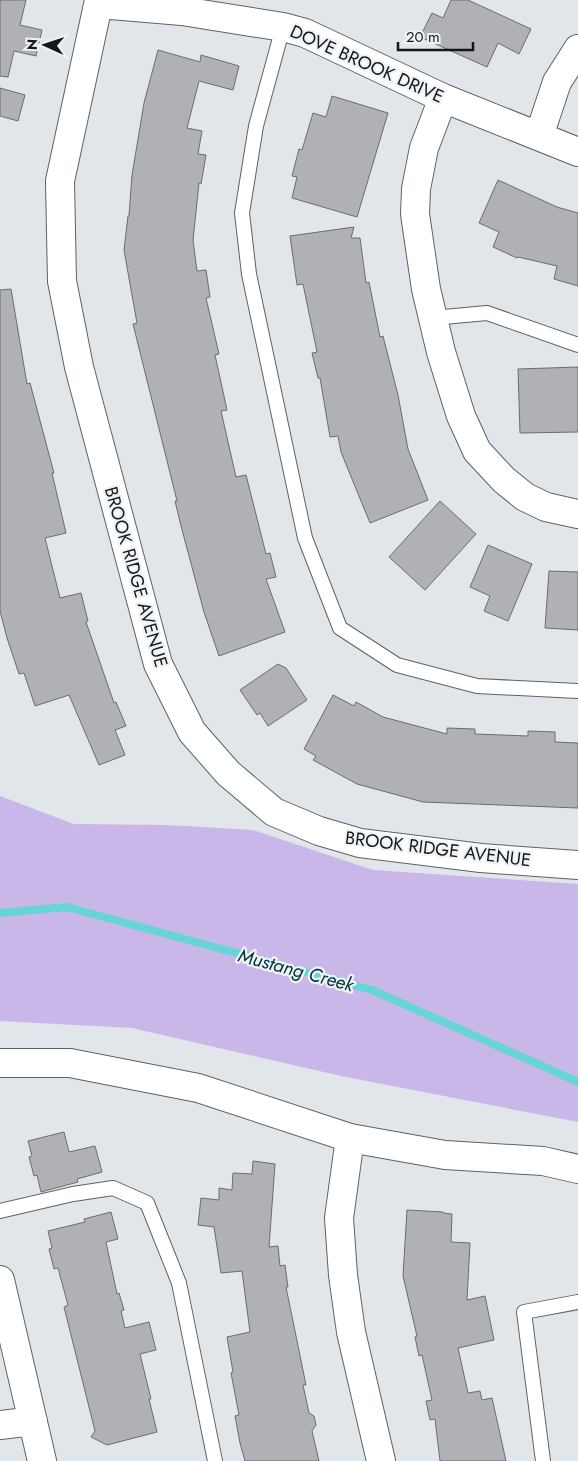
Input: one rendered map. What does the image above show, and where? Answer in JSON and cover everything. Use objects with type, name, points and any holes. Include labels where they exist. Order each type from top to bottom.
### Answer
[{"type":"street","name":"DOVE BROOK DRIVE","points":[[99,2],[182,11],[284,26],[305,33],[443,98],[578,152]]},
{"type":"street","name":"BROOK RIDGE AVENUE","points":[[99,2],[60,181],[62,281],[79,368],[158,664],[192,732],[228,773],[274,812],[319,832],[360,843],[481,858],[578,865]]},
{"type":"street","points":[[539,136],[557,82],[578,49]]},
{"type":"street","points":[[443,98],[424,148],[416,189],[415,214],[426,288],[441,352],[461,416],[477,451],[504,480],[525,497],[546,506],[578,514]]},
{"type":"street","points":[[0,1063],[70,1063],[198,1088],[350,1138],[445,1155],[543,1161],[578,1169]]},
{"type":"street","points":[[350,1138],[339,1218],[343,1275],[351,1332],[382,1461]]},
{"type":"street","points":[[0,1280],[42,1461]]},
{"type":"street","points":[[0,1425],[33,1421]]},
{"type":"lane","points":[[284,26],[256,126],[242,213],[249,274],[305,538],[340,628],[397,665],[406,668],[477,686],[578,691]]},
{"type":"lane","points":[[433,318],[487,313],[578,346]]},
{"type":"lane","points":[[0,1211],[73,1194],[113,1188],[147,1203],[179,1283],[215,1461]]},
{"type":"lane","points":[[543,1461],[524,1312],[578,1302]]},
{"type":"shaded area","points":[[0,796],[74,824],[167,825],[253,830],[373,870],[578,884],[578,1122],[341,1076],[132,1028],[0,1021]]},
{"type":"building","points":[[0,0],[26,0],[20,25],[42,30],[36,56],[14,51],[8,77],[0,76]]},
{"type":"building","points":[[451,0],[468,0],[531,29],[519,54],[498,43],[487,67],[420,37],[432,13],[443,18]]},
{"type":"building","points":[[158,50],[200,62],[201,55],[239,66],[233,90],[199,81],[187,128],[202,131],[198,154],[206,155],[201,184],[199,183],[193,240],[197,271],[206,270],[210,297],[206,298],[219,354],[215,355],[227,410],[221,411],[236,477],[246,475],[266,554],[270,553],[276,577],[266,579],[285,632],[219,656],[204,612],[181,526],[175,501],[177,501],[133,324],[137,323],[124,250],[132,175],[144,103]]},
{"type":"building","points":[[0,88],[25,95],[18,121],[0,116]]},
{"type":"building","points":[[332,96],[388,113],[357,217],[292,198],[297,177],[292,176],[299,149],[302,150],[313,113],[326,117]]},
{"type":"building","points":[[498,180],[557,207],[578,213],[578,286],[554,279],[557,266],[517,258],[493,247],[499,232],[479,223]]},
{"type":"building","points":[[354,227],[351,238],[360,238],[366,283],[369,282],[380,337],[383,336],[398,395],[408,449],[428,500],[370,523],[341,452],[338,436],[330,437],[320,378],[318,378],[312,353],[317,352],[303,284],[297,285],[290,236]]},
{"type":"building","points":[[11,289],[27,384],[30,383],[54,473],[52,473],[66,533],[45,538],[60,598],[81,593],[88,621],[86,622],[114,703],[116,702],[126,726],[115,730],[125,755],[99,765],[69,695],[35,706],[24,673],[19,674],[0,611],[0,290]]},
{"type":"building","points":[[578,367],[578,432],[520,433],[518,369]]},
{"type":"building","points":[[440,501],[476,534],[425,590],[389,557]]},
{"type":"building","points":[[488,545],[532,564],[508,621],[484,611],[490,596],[470,587]]},
{"type":"building","points":[[549,571],[578,572],[578,630],[545,628]]},
{"type":"building","points":[[278,664],[286,668],[307,700],[268,726],[260,713],[257,715],[240,690]]},
{"type":"building","points":[[333,695],[354,706],[356,702],[383,717],[447,734],[447,728],[475,729],[475,734],[528,736],[528,731],[555,732],[555,742],[578,743],[578,808],[423,802],[357,784],[313,760],[316,756],[304,749]]},
{"type":"building","points":[[64,1132],[69,1152],[95,1146],[102,1172],[77,1179],[78,1182],[41,1192],[37,1175],[34,1176],[29,1157],[32,1156],[28,1141]]},
{"type":"building","points":[[253,1161],[275,1164],[269,1247],[278,1246],[280,1266],[285,1265],[288,1287],[286,1287],[306,1385],[303,1385],[309,1413],[314,1416],[316,1425],[312,1431],[319,1461],[245,1461],[240,1443],[235,1416],[239,1415],[231,1373],[233,1372],[227,1337],[250,1332],[242,1271],[221,1273],[214,1227],[198,1225],[201,1198],[219,1200],[219,1188],[232,1190],[233,1173],[252,1174]]},
{"type":"building","points":[[407,1210],[452,1214],[451,1242],[470,1243],[467,1300],[485,1296],[494,1340],[458,1348],[468,1393],[480,1391],[482,1400],[492,1398],[506,1461],[440,1461],[435,1419],[430,1420],[426,1401],[432,1400],[422,1355],[419,1356],[415,1337],[417,1336],[403,1276]]},
{"type":"building","points":[[111,1212],[118,1239],[106,1242],[117,1294],[119,1293],[124,1310],[121,1311],[125,1328],[149,1322],[156,1350],[140,1354],[157,1432],[107,1445],[91,1437],[95,1431],[64,1307],[68,1305],[58,1268],[54,1269],[49,1249],[52,1248],[48,1231],[85,1222],[84,1219]]},
{"type":"waterway","name":"Mustang Creek","points":[[0,913],[67,907],[372,990],[578,1082]]}]
